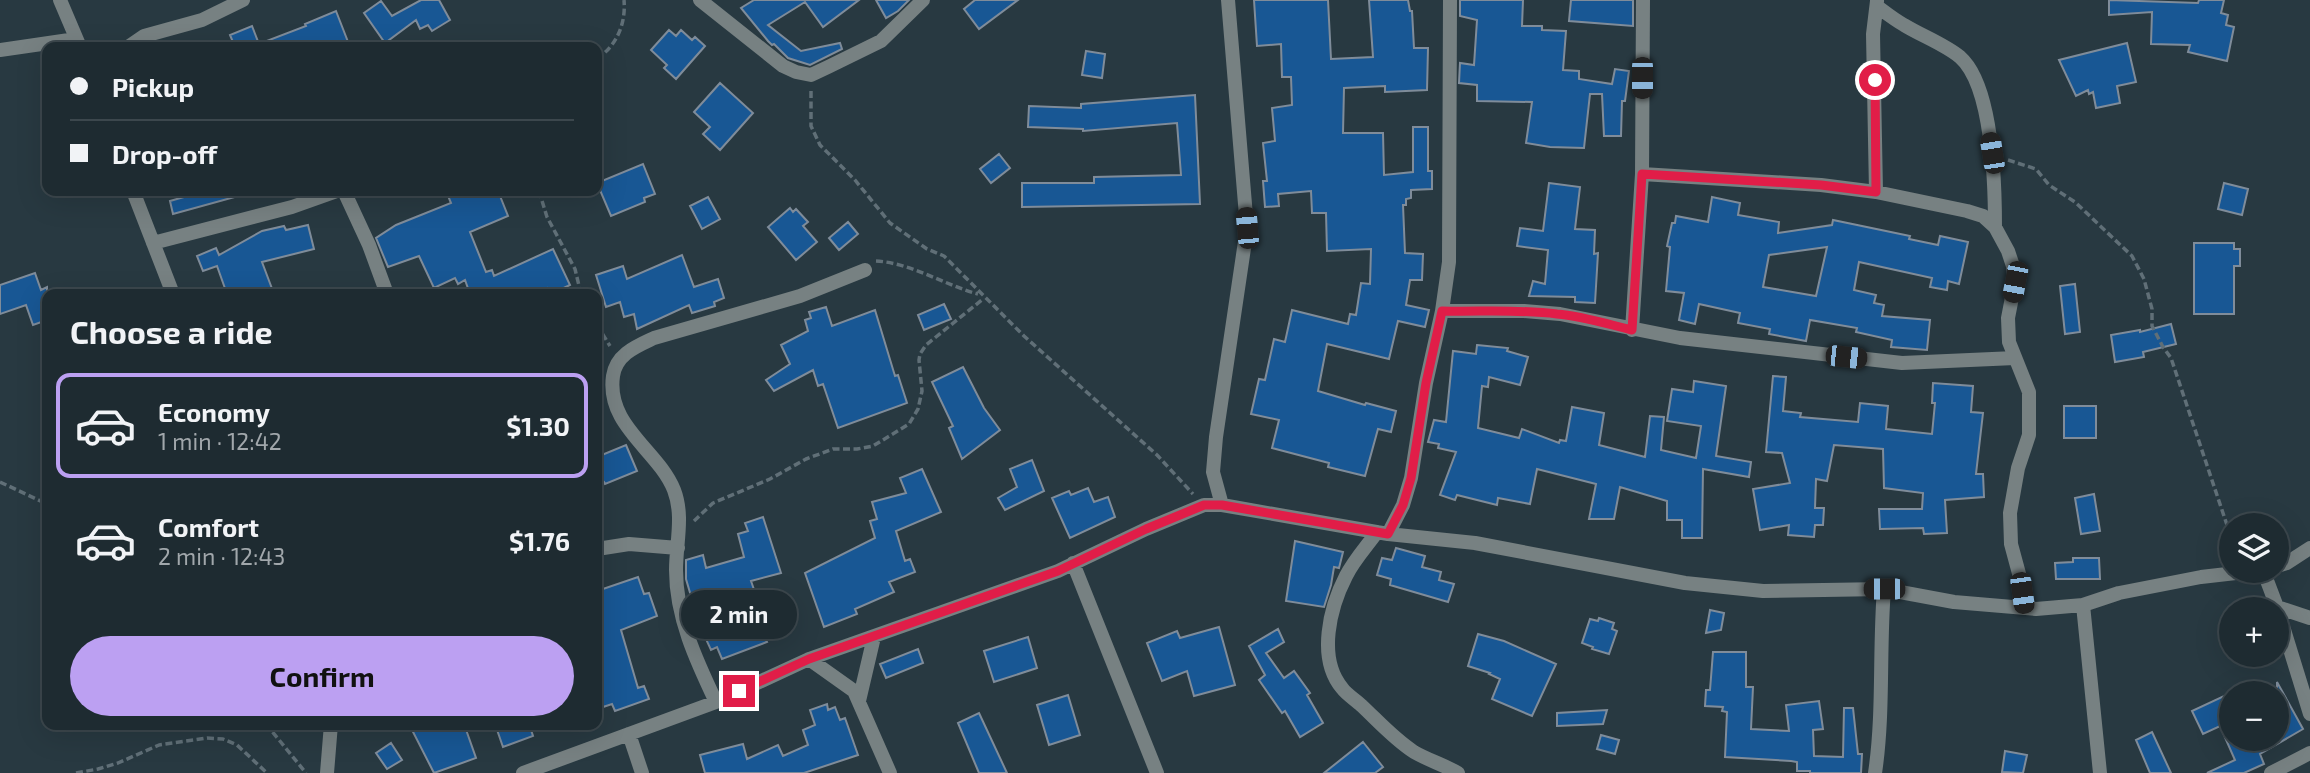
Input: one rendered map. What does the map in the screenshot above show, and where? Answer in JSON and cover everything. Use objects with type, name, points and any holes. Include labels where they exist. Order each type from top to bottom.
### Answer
[{"type":"street","points":[[60,0],[78,42]]},
{"type":"street","points":[[135,42],[144,36],[202,20],[243,0]]},
{"type":"street","points":[[700,0],[783,66],[811,75],[881,41],[923,0]]},
{"type":"street","points":[[1222,505],[1213,472],[1216,437],[1247,228],[1228,0]]},
{"type":"street","points":[[1450,0],[1449,262],[1411,478],[1403,505],[1346,576],[1329,627],[1328,656],[1333,673],[1342,688],[1383,729],[1414,752],[1458,773]]},
{"type":"street","points":[[1632,330],[1642,174],[1643,0]]},
{"type":"street","points":[[1876,192],[1873,34],[1877,4]]},
{"type":"street","points":[[1877,4],[1901,24],[1961,58],[1978,84],[1992,153],[1994,227]]},
{"type":"street","points":[[0,50],[42,46]]},
{"type":"street","points":[[1642,174],[1821,185],[1876,192],[1967,211],[1983,216],[1994,227],[2013,266],[2015,282],[2008,318],[2009,342],[2029,392],[2029,435],[2018,467],[2010,513],[2011,544],[2021,582],[2024,608]]},
{"type":"street","points":[[135,196],[171,289]]},
{"type":"street","points":[[153,243],[292,207],[323,196]]},
{"type":"street","points":[[346,196],[385,289]]},
{"type":"street","points":[[716,702],[692,651],[681,612],[676,570],[679,517],[674,490],[654,457],[633,437],[620,414],[613,376],[618,360],[633,348],[654,338],[800,296],[865,270]]},
{"type":"street","points":[[1442,311],[1560,314],[1679,338],[1902,363],[2015,358]]},
{"type":"street","points":[[523,773],[716,702],[809,659],[1058,571],[1204,505],[1222,505],[1382,533],[1475,543],[1685,583],[1763,591],[1884,589],[1954,602],[2024,608],[2083,605],[2119,593],[2219,575]]},
{"type":"street","points":[[602,548],[679,542]]},
{"type":"street","points":[[2289,562],[2310,548]]},
{"type":"street","points":[[1073,563],[1157,773]]},
{"type":"street","points":[[1875,773],[1879,749],[1880,634],[1884,589]]},
{"type":"street","points":[[2083,605],[2100,773]]},
{"type":"street","points":[[2289,611],[2310,618]]},
{"type":"street","points":[[859,701],[874,637]]},
{"type":"street","points":[[2289,646],[2310,714]]},
{"type":"street","points":[[809,659],[854,691],[890,773]]},
{"type":"street","points":[[327,773],[331,730]]},
{"type":"street","points":[[629,734],[642,773]]},
{"type":"street","points":[[2270,773],[2310,753]]},
{"type":"path","points":[[602,56],[621,30],[625,13],[624,0]]},
{"type":"path","points":[[811,75],[811,126],[820,145],[855,180],[890,223],[927,249],[944,256],[1024,336],[1157,455],[1204,505]]},
{"type":"path","points":[[1992,153],[2036,169],[2049,185],[2075,202],[2132,256],[2144,279],[2152,309],[2152,326],[2171,358],[2223,513]]},
{"type":"path","points":[[541,196],[547,217],[575,270],[580,289]]},
{"type":"path","points":[[865,270],[877,261],[897,263],[955,288],[982,296]]},
{"type":"path","points":[[679,542],[713,503],[833,449],[873,446],[909,424],[918,409],[922,391],[920,354],[926,345],[982,296]]},
{"type":"path","points":[[602,333],[618,360]]},
{"type":"path","points":[[0,482],[42,502]]},
{"type":"path","points":[[272,730],[306,773]]},
{"type":"path","points":[[76,773],[118,763],[159,745],[207,738],[223,739],[237,745],[267,773]]},
{"type":"building","points":[[421,0],[439,0],[450,20],[432,31],[428,25],[420,29],[416,20],[384,42],[364,13],[381,1],[392,16]]},
{"type":"building","points":[[754,0],[859,0],[823,27],[805,2],[768,25],[801,51],[840,43],[842,49],[810,65],[788,58],[768,41],[741,8]]},
{"type":"building","points":[[876,0],[909,0],[886,18]]},
{"type":"building","points":[[975,0],[1018,0],[979,29],[964,9]]},
{"type":"building","points":[[1254,0],[1328,0],[1331,59],[1373,57],[1369,0],[1408,0],[1412,11],[1414,48],[1428,48],[1427,90],[1385,92],[1385,86],[1344,88],[1343,133],[1383,133],[1384,175],[1413,172],[1413,127],[1428,127],[1428,171],[1432,171],[1432,189],[1411,190],[1411,198],[1406,199],[1406,205],[1403,205],[1405,253],[1423,254],[1422,280],[1410,280],[1406,305],[1429,310],[1425,327],[1398,321],[1389,359],[1327,344],[1318,391],[1396,411],[1391,432],[1378,429],[1365,476],[1272,448],[1279,420],[1251,414],[1259,379],[1265,380],[1274,339],[1285,342],[1292,310],[1348,324],[1350,314],[1356,315],[1361,283],[1370,284],[1371,249],[1327,251],[1326,213],[1312,213],[1311,191],[1278,194],[1279,206],[1265,207],[1263,181],[1267,181],[1263,143],[1275,141],[1272,108],[1292,105],[1291,77],[1282,77],[1281,44],[1257,46]]},
{"type":"building","points":[[1460,0],[1523,0],[1522,26],[1542,26],[1542,30],[1566,31],[1563,70],[1579,71],[1579,79],[1612,84],[1615,69],[1629,71],[1625,101],[1622,101],[1621,136],[1604,136],[1602,94],[1590,94],[1584,148],[1526,143],[1532,102],[1477,101],[1477,85],[1459,83],[1460,63],[1474,65],[1477,20],[1460,16]]},
{"type":"building","points":[[1571,0],[1633,0],[1633,26],[1569,21]]},
{"type":"building","points":[[2109,0],[2198,3],[2199,0],[2224,0],[2221,13],[2228,15],[2226,25],[2234,27],[2227,61],[2188,52],[2190,45],[2151,44],[2152,12],[2109,15]]},
{"type":"building","points":[[336,11],[348,42],[264,42],[306,26],[305,24]]},
{"type":"building","points":[[252,26],[258,42],[233,42],[230,35]]},
{"type":"building","points":[[669,30],[676,36],[681,30],[692,40],[695,37],[705,46],[676,79],[664,68],[667,65],[651,50]]},
{"type":"building","points":[[2127,43],[2136,82],[2117,86],[2120,103],[2096,108],[2093,92],[2089,94],[2088,90],[2076,96],[2059,60]]},
{"type":"building","points":[[1086,51],[1105,54],[1102,78],[1082,75]]},
{"type":"building","points":[[720,83],[753,113],[720,150],[703,134],[710,127],[694,112]]},
{"type":"building","points":[[1195,95],[1200,204],[1022,207],[1022,183],[1094,183],[1094,177],[1181,175],[1177,123],[1083,131],[1028,127],[1029,106],[1081,108],[1081,104]]},
{"type":"building","points":[[999,154],[1010,168],[991,183],[980,169]]},
{"type":"building","points":[[643,164],[655,194],[644,198],[645,202],[611,216],[602,195],[602,181]]},
{"type":"building","points":[[1549,183],[1580,187],[1575,229],[1595,230],[1594,254],[1598,253],[1595,303],[1575,302],[1575,297],[1529,296],[1533,281],[1545,284],[1548,250],[1517,246],[1520,228],[1543,231]]},
{"type":"building","points":[[2224,183],[2248,189],[2242,215],[2218,209]]},
{"type":"building","points":[[188,196],[238,196],[173,214],[170,201]]},
{"type":"building","points":[[448,196],[500,196],[508,216],[470,232],[486,272],[492,270],[494,276],[553,249],[570,285],[562,289],[468,289],[465,280],[458,284],[455,278],[434,288],[419,256],[388,267],[376,238],[396,225],[451,203]]},
{"type":"building","points":[[708,197],[720,219],[702,229],[690,206]]},
{"type":"building","points":[[1712,197],[1740,203],[1738,215],[1779,222],[1778,233],[1832,225],[1833,220],[1910,236],[1909,239],[1938,245],[1940,236],[1968,242],[1959,284],[1948,281],[1947,290],[1930,287],[1932,278],[1859,262],[1854,290],[1876,295],[1874,303],[1884,305],[1882,316],[1930,320],[1927,350],[1891,347],[1892,340],[1856,332],[1857,328],[1810,320],[1806,341],[1769,334],[1770,329],[1738,323],[1740,313],[1699,304],[1695,324],[1679,320],[1684,293],[1666,291],[1670,247],[1667,246],[1672,223],[1675,223],[1676,216],[1708,222]],"holes":[[[1827,247],[1816,296],[1763,287],[1769,255]]]},
{"type":"building","points":[[790,208],[793,212],[796,209],[808,222],[803,226],[817,242],[796,260],[768,227]]},
{"type":"building","points":[[848,222],[858,234],[839,250],[829,238]]},
{"type":"building","points":[[308,225],[314,249],[262,262],[272,289],[225,289],[217,266],[203,271],[197,256],[216,248],[219,255],[262,231],[284,226],[286,230]]},
{"type":"building","points":[[2194,243],[2234,243],[2234,249],[2240,249],[2240,266],[2234,266],[2234,314],[2194,314]]},
{"type":"building","points":[[682,255],[694,287],[718,279],[724,298],[714,302],[715,306],[692,313],[689,305],[637,329],[634,314],[624,317],[620,302],[606,307],[596,275],[623,266],[627,279]]},
{"type":"building","points":[[35,273],[42,290],[42,322],[33,325],[26,305],[0,314],[0,285]]},
{"type":"building","points":[[2075,284],[2080,332],[2065,334],[2060,286]]},
{"type":"building","points":[[944,304],[951,319],[924,330],[918,315]]},
{"type":"building","points":[[826,307],[832,326],[875,310],[895,376],[898,375],[907,403],[838,428],[823,384],[818,386],[813,370],[774,391],[766,380],[790,364],[781,345],[808,331],[805,320],[811,318],[809,312]]},
{"type":"building","points":[[2171,324],[2176,344],[2143,352],[2144,357],[2115,362],[2111,335],[2140,332]]},
{"type":"building","points":[[1477,345],[1508,348],[1507,351],[1528,357],[1520,385],[1489,377],[1488,387],[1482,386],[1478,428],[1519,438],[1522,429],[1559,443],[1560,440],[1566,441],[1572,407],[1604,413],[1599,445],[1645,457],[1650,416],[1664,417],[1661,450],[1696,458],[1701,426],[1667,421],[1672,389],[1693,392],[1694,381],[1726,386],[1716,456],[1751,462],[1749,477],[1703,469],[1702,538],[1682,538],[1682,520],[1667,520],[1667,501],[1620,487],[1614,519],[1589,519],[1596,484],[1537,469],[1530,504],[1498,498],[1497,505],[1457,495],[1455,500],[1440,495],[1456,452],[1438,448],[1439,444],[1428,442],[1434,420],[1446,422],[1453,351],[1476,354]]},
{"type":"building","points":[[963,367],[984,408],[1000,430],[962,459],[949,428],[953,426],[932,382]]},
{"type":"building","points":[[1773,376],[1786,377],[1783,411],[1801,413],[1800,417],[1858,422],[1860,403],[1888,406],[1886,429],[1932,434],[1935,403],[1932,403],[1933,383],[1973,386],[1971,412],[1983,413],[1976,474],[1983,474],[1984,497],[1945,500],[1947,533],[1924,534],[1923,528],[1880,529],[1879,509],[1922,509],[1923,493],[1884,488],[1883,449],[1834,445],[1827,481],[1816,479],[1815,508],[1824,508],[1823,525],[1815,525],[1814,537],[1788,535],[1789,525],[1760,530],[1753,489],[1790,483],[1782,453],[1766,452]]},
{"type":"building","points":[[2064,406],[2096,406],[2096,438],[2064,438]]},
{"type":"building","points":[[626,445],[637,471],[602,483],[602,455]]},
{"type":"building","points":[[1032,460],[1044,491],[1005,510],[998,498],[1017,487],[1010,469]]},
{"type":"building","points":[[922,469],[941,512],[896,531],[905,561],[910,559],[915,572],[889,582],[894,592],[855,609],[857,614],[824,627],[805,573],[875,538],[870,521],[877,519],[872,502],[906,493],[900,478]]},
{"type":"building","points":[[1088,488],[1094,502],[1108,497],[1115,517],[1070,538],[1052,498],[1069,491],[1071,495]]},
{"type":"building","points":[[2094,494],[2100,531],[2081,534],[2075,498]]},
{"type":"building","points":[[763,517],[781,573],[751,581],[765,621],[768,619],[775,633],[765,638],[767,642],[722,659],[717,647],[711,650],[694,613],[686,579],[686,560],[703,555],[706,568],[744,557],[738,534],[748,531],[745,523]]},
{"type":"building","points":[[1295,541],[1343,552],[1339,568],[1334,567],[1324,607],[1286,601]]},
{"type":"building","points":[[1396,548],[1425,556],[1422,567],[1441,572],[1439,580],[1454,584],[1448,602],[1390,585],[1391,579],[1377,575],[1382,558],[1392,560]]},
{"type":"building","points":[[2073,558],[2099,558],[2100,579],[2056,579],[2055,563],[2073,562]]},
{"type":"building","points":[[638,577],[644,594],[649,593],[657,616],[621,630],[638,688],[644,686],[649,699],[615,711],[612,704],[602,707],[602,589]]},
{"type":"building","points":[[1710,610],[1724,613],[1721,630],[1706,633]]},
{"type":"building","points":[[1599,618],[1614,623],[1612,629],[1617,631],[1609,654],[1582,643],[1590,619],[1598,621]]},
{"type":"building","points":[[1219,627],[1235,685],[1194,696],[1187,671],[1162,681],[1147,643],[1177,631],[1180,638]]},
{"type":"building","points":[[1278,629],[1284,642],[1266,653],[1284,678],[1294,671],[1310,693],[1307,695],[1323,723],[1300,737],[1285,711],[1282,713],[1259,680],[1265,675],[1249,646]]},
{"type":"building","points":[[1478,634],[1504,641],[1556,664],[1532,716],[1492,699],[1500,679],[1468,666]]},
{"type":"building","points":[[1028,637],[1037,668],[994,682],[984,651]]},
{"type":"building","points":[[918,649],[923,663],[886,678],[880,664]]},
{"type":"building","points":[[1713,652],[1746,652],[1746,687],[1753,687],[1751,729],[1789,731],[1786,705],[1819,701],[1823,729],[1813,730],[1814,756],[1843,757],[1844,708],[1853,708],[1858,754],[1862,754],[1861,773],[1810,773],[1797,771],[1797,762],[1725,757],[1727,712],[1722,711],[1723,707],[1705,706],[1706,690],[1710,690]]},
{"type":"building","points":[[1068,695],[1080,735],[1049,745],[1037,705]]},
{"type":"building","points":[[2219,698],[2219,726],[2203,734],[2192,711]]},
{"type":"building","points":[[827,704],[828,710],[835,707],[840,720],[845,718],[858,755],[804,773],[705,773],[700,755],[743,744],[747,759],[778,745],[783,756],[808,745],[803,730],[815,725],[810,710]]},
{"type":"building","points":[[2289,704],[2303,729],[2289,737]]},
{"type":"building","points":[[1607,710],[1603,724],[1557,726],[1557,713]]},
{"type":"building","points":[[979,713],[1007,773],[979,773],[958,723]]},
{"type":"building","points":[[412,730],[466,730],[476,758],[434,773]]},
{"type":"building","points":[[497,730],[531,730],[533,736],[503,747]]},
{"type":"building","points":[[2152,732],[2171,773],[2150,773],[2136,740]]},
{"type":"building","points":[[1601,735],[1619,740],[1615,754],[1597,749]]},
{"type":"building","points":[[1363,742],[1383,767],[1375,773],[1324,773]]},
{"type":"building","points":[[391,743],[402,760],[387,769],[376,753]]},
{"type":"building","points":[[2005,751],[2027,755],[2023,773],[2002,772]]},
{"type":"building","points":[[2231,751],[2265,751],[2260,754],[2264,764],[2244,773],[2207,773],[2235,760]]},
{"type":"route","points":[[739,691],[809,659],[1058,571],[1204,505],[1222,505],[1388,534],[1403,505],[1411,478],[1426,383],[1442,311],[1560,314],[1632,330],[1642,174],[1821,185],[1876,192],[1875,80]]}]
